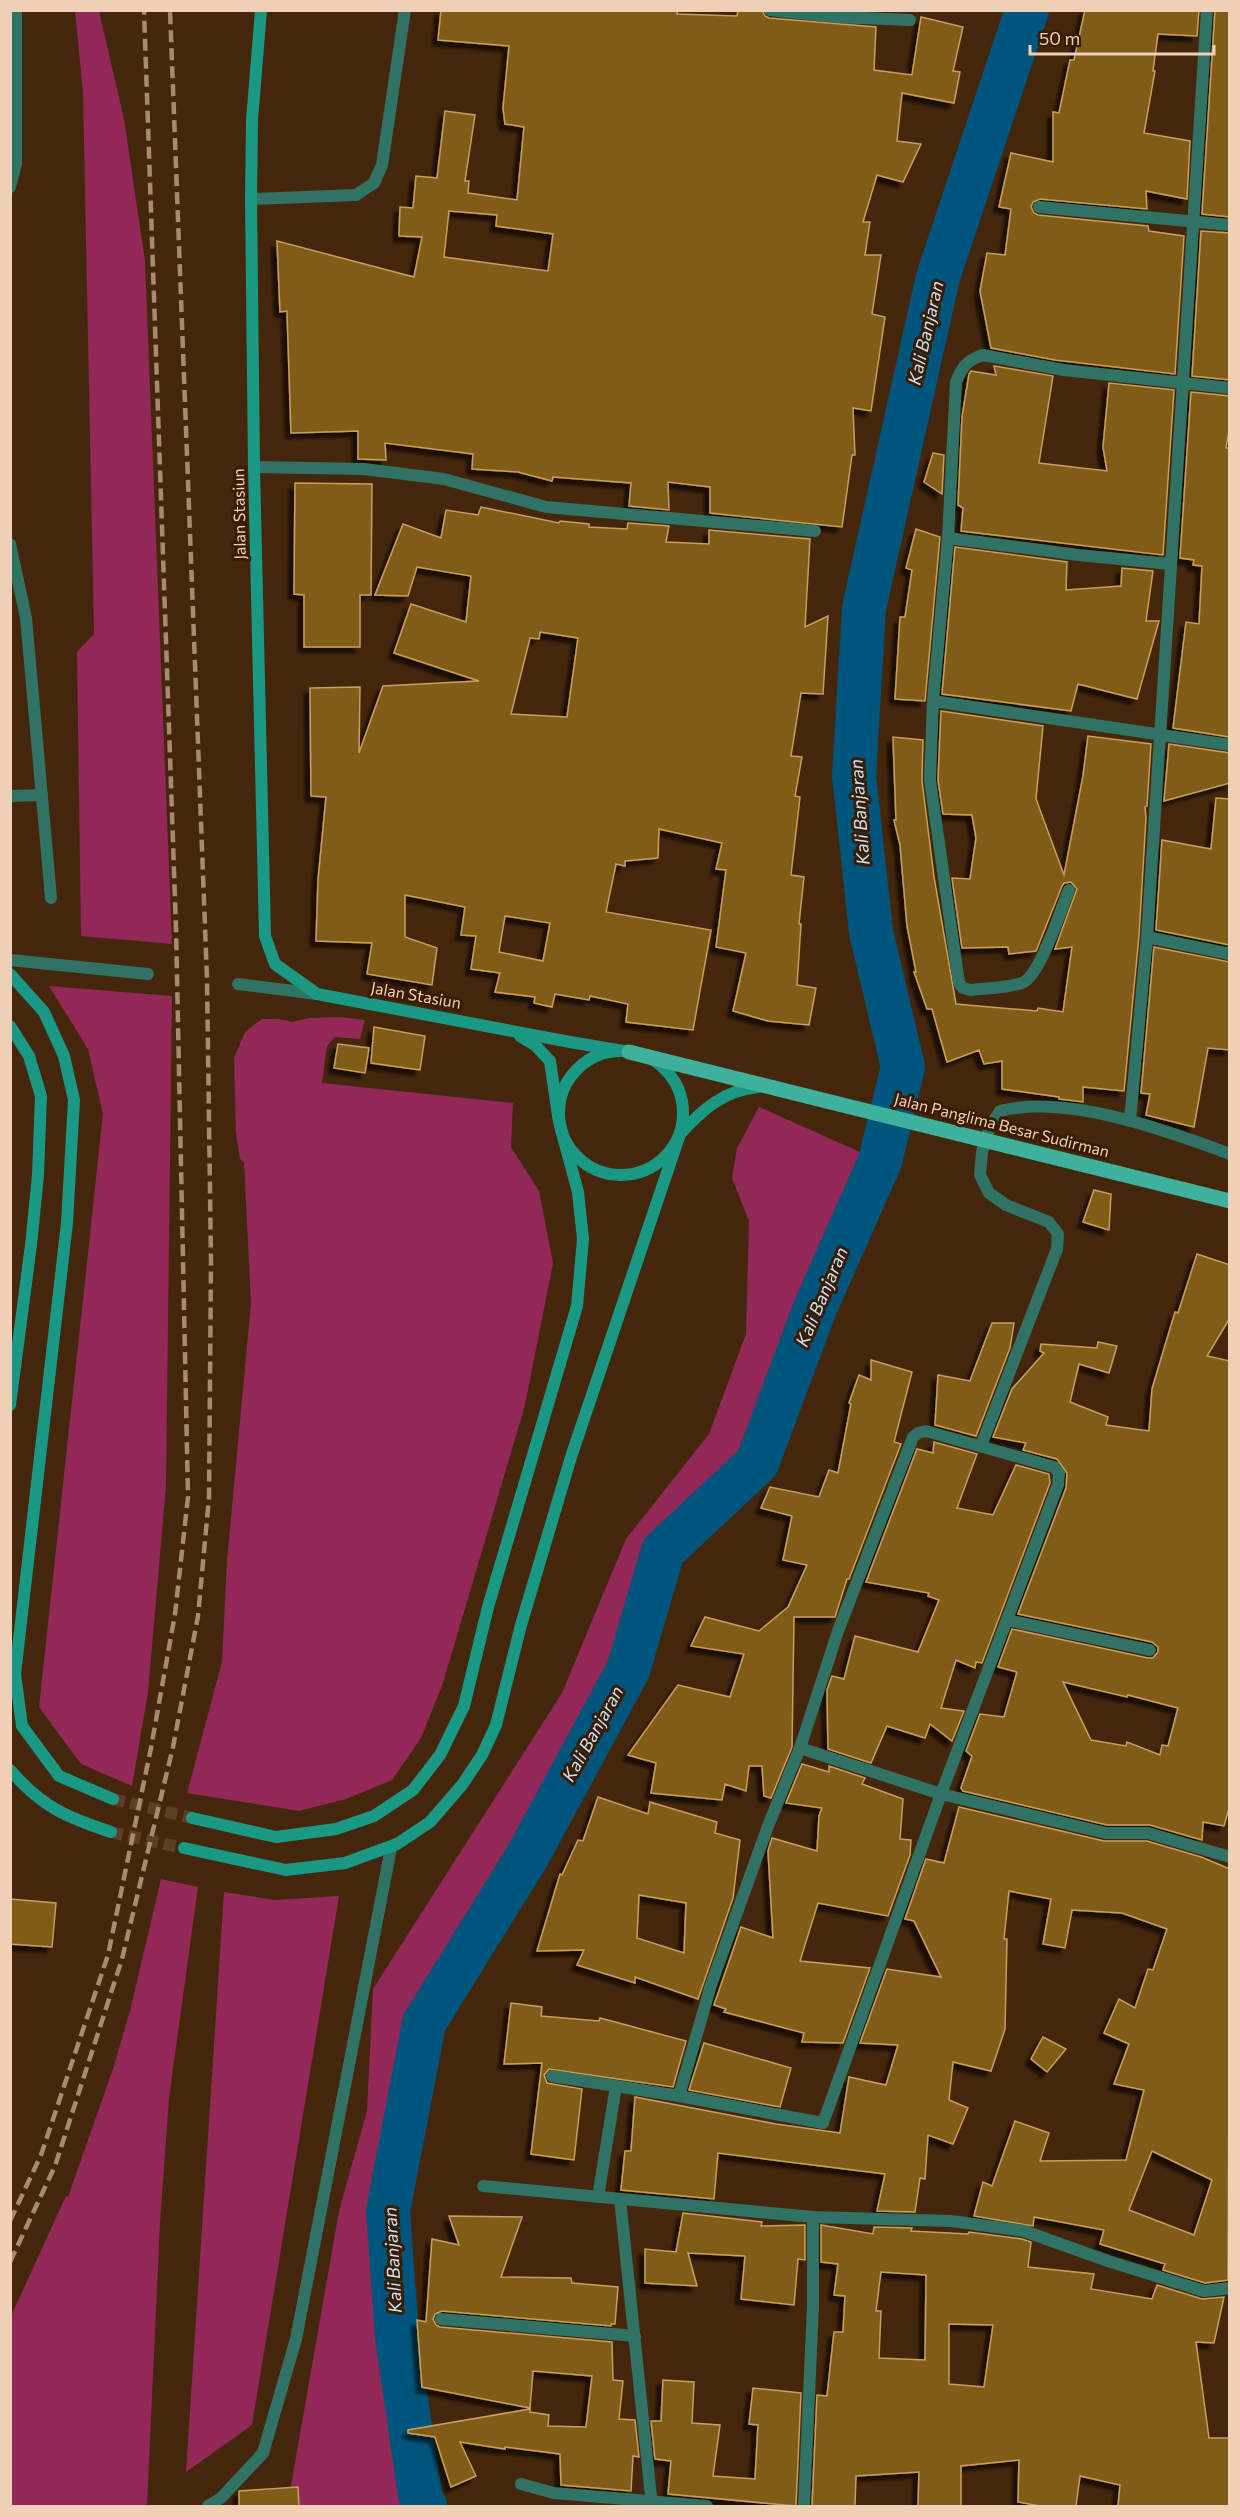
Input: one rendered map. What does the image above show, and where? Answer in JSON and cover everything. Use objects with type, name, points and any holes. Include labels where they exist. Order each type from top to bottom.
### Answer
[{"type":"main road","name":"Jalan Stasiun","points":[[261,10],[252,120],[251,199],[254,467],[265,936],[275,964],[317,994],[629,1052]]},
{"type":"main road","points":[[10,974],[44,1012],[64,1056],[74,1100],[68,1223],[15,1674],[22,1726],[59,1776],[113,1799]]},
{"type":"main road","points":[[10,1026],[29,1056],[41,1096],[38,1175],[10,1405]]},
{"type":"main road","name":"Jalan Stasiun","points":[[509,1029],[535,1045],[550,1061],[559,1122]]},
{"type":"main road","points":[[184,1848],[286,1870],[345,1863],[391,1848],[430,1822],[462,1785],[482,1755],[496,1725],[521,1625],[571,1457],[680,1134],[683,1116],[681,1098],[674,1081],[663,1067],[647,1057],[629,1052],[613,1052],[597,1056],[583,1064],[571,1075],[558,1106],[559,1122],[578,1192],[583,1239],[577,1306],[488,1606],[464,1706],[440,1755],[413,1790],[374,1816],[336,1829],[276,1837],[192,1818]]},
{"type":"main road","name":"Jalan Panglima Besar Sudirman","points":[[629,1052],[1230,1201]]},
{"type":"main road","points":[[559,1122],[565,1141],[578,1158],[595,1170],[614,1175],[635,1174],[654,1165],[670,1152],[680,1134],[701,1111],[721,1097],[742,1088],[765,1086]]},
{"type":"main road","points":[[10,1770],[44,1804],[76,1820],[111,1832]]},
{"type":"street","points":[[10,187],[16,164],[16,10]]},
{"type":"street","points":[[251,199],[356,195],[374,183],[382,165],[405,10]]},
{"type":"street","points":[[770,10],[910,20]]},
{"type":"street","points":[[1130,1120],[1147,937],[1207,10]]},
{"type":"street","points":[[1039,207],[1230,225]]},
{"type":"street","points":[[1069,890],[1032,976],[1024,983],[971,990],[963,988],[959,983],[930,780],[933,701],[948,538],[956,382],[962,367],[971,359],[983,355],[1064,370],[1230,388]]},
{"type":"street","points":[[254,467],[364,469],[444,479],[546,507],[815,531]]},
{"type":"street","points":[[948,538],[1170,564]]},
{"type":"street","points":[[10,544],[26,618],[51,898]]},
{"type":"street","points":[[933,701],[1230,745]]},
{"type":"street","points":[[10,796],[42,795]]},
{"type":"street","points":[[1147,937],[1230,954]]},
{"type":"street","points":[[10,960],[148,974]]},
{"type":"street","name":"Jalan Stasiun","points":[[238,984],[317,994]]},
{"type":"street","points":[[981,1446],[1057,1249],[1058,1234],[1049,1222],[1006,1205],[989,1193],[980,1176],[982,1152],[989,1129],[1000,1111],[1021,1105],[1042,1105],[1130,1120],[1230,1154]]},
{"type":"street","points":[[552,2076],[823,2122],[941,1794],[1058,1485],[1059,1473],[1054,1467],[926,1431],[913,1437],[837,1631],[800,1748],[768,1826],[711,1985],[679,2096]]},
{"type":"street","points":[[1007,1620],[1150,1650]]},
{"type":"street","points":[[800,1748],[941,1794],[1106,1833],[1148,1833],[1230,1857]]},
{"type":"street","points":[[208,2506],[221,2498],[263,2453],[293,2350],[391,1848]]},
{"type":"street","points":[[598,2197],[616,2086]]},
{"type":"street","points":[[483,2186],[813,2217],[951,2221],[1024,2231],[1108,2261],[1204,2291],[1230,2288]]},
{"type":"street","points":[[620,2199],[652,2504]]},
{"type":"street","points":[[804,2506],[813,2306],[813,2217]]},
{"type":"street","points":[[441,2319],[635,2336]]},
{"type":"street","points":[[521,2484],[554,2493],[652,2504],[707,2506]]},
{"type":"shaded area","points":[[75,11],[99,11],[124,119],[145,261],[172,944],[81,936],[77,652],[94,634],[83,92]]},
{"type":"shaded area","points":[[49,986],[172,996],[166,1486],[148,1692],[132,1786],[81,1764],[39,1707],[103,1114],[88,1049]]},
{"type":"shaded area","points":[[341,1017],[365,1020],[360,1039],[335,1037],[327,1046],[322,1083],[513,1103],[511,1147],[539,1191],[553,1263],[525,1405],[443,1683],[421,1738],[392,1780],[346,1799],[299,1811],[187,1793],[222,1662],[227,1561],[251,1303],[244,1162],[240,1159],[236,1133],[234,1058],[245,1032],[262,1019],[292,1022],[309,1018]]},
{"type":"shaded area","points":[[759,1107],[880,1161],[815,1308],[757,1463],[663,1551],[628,1670],[528,1855],[424,2023],[388,2211],[397,2337],[420,2495],[425,2506],[292,2506],[289,2497],[339,2211],[367,2111],[373,1989],[562,1693],[626,1539],[709,1434],[746,1334],[749,1221],[732,1178],[737,1148]]},
{"type":"shaded area","points":[[161,1879],[198,1887],[169,2098],[160,2223],[147,2506],[11,2506],[11,2316],[66,2196],[68,2197],[113,2069],[130,2011]]},
{"type":"shaded area","points":[[224,1892],[274,1900],[339,1896],[252,2425],[186,2472]]},
{"type":"building","points":[[441,10],[678,10],[677,14],[737,16],[738,10],[762,10],[769,18],[876,27],[874,70],[912,75],[921,17],[963,27],[953,71],[960,72],[954,103],[902,93],[897,141],[921,144],[903,182],[877,175],[863,222],[870,222],[865,255],[881,255],[872,314],[885,317],[871,411],[853,408],[855,455],[852,455],[842,527],[710,513],[710,487],[668,482],[669,510],[629,506],[631,483],[553,477],[552,481],[518,472],[472,469],[473,454],[385,443],[386,460],[358,459],[358,431],[291,433],[287,311],[280,312],[277,241],[414,277],[422,237],[399,236],[400,207],[413,208],[416,176],[437,178],[445,111],[475,115],[465,181],[469,181],[468,193],[517,200],[524,127],[505,124],[503,108],[509,46],[438,40]],"holes":[[[449,211],[497,215],[496,226],[553,234],[548,271],[444,257]]]},
{"type":"building","points":[[1085,10],[1199,10],[1197,36],[1158,34],[1153,71],[1155,71],[1144,133],[1190,141],[1187,199],[1146,191],[1147,209],[1040,199],[1033,202],[1031,207],[1038,215],[1148,226],[1149,231],[1184,236],[1175,374],[1055,360],[991,348],[980,291],[987,253],[1005,255],[1011,209],[999,207],[1011,153],[1053,162],[1053,112],[1059,113],[1070,60],[1074,60]]},
{"type":"building","points":[[1215,10],[1230,10],[1230,217],[1202,214]]},
{"type":"building","points":[[1201,231],[1230,233],[1230,380],[1192,376]]},
{"type":"building","points":[[994,366],[1053,376],[1039,463],[1107,471],[1103,447],[1109,383],[1174,390],[1163,555],[961,531],[963,508],[958,505],[962,417],[969,374],[971,371],[996,375]]},
{"type":"building","points":[[1191,392],[1230,396],[1230,425],[1226,448],[1230,448],[1230,737],[1173,728],[1186,622],[1199,624],[1202,566],[1193,565],[1194,560],[1180,558]]},
{"type":"building","points":[[933,453],[944,455],[942,494],[924,482]]},
{"type":"building","points":[[295,483],[372,484],[371,595],[360,595],[360,647],[304,647],[304,595],[294,594]]},
{"type":"building","points":[[481,507],[559,523],[560,521],[589,524],[589,527],[627,529],[628,523],[669,526],[666,542],[709,544],[709,530],[810,539],[805,627],[828,616],[823,694],[801,693],[791,756],[802,757],[795,796],[800,797],[791,875],[804,877],[799,924],[801,924],[797,985],[816,988],[809,1025],[768,1021],[733,1011],[746,953],[716,947],[726,870],[716,869],[722,843],[659,829],[658,858],[625,861],[625,866],[616,864],[606,912],[711,930],[693,1030],[626,1022],[628,1004],[590,996],[589,1000],[555,994],[552,1007],[534,1003],[535,997],[495,992],[500,973],[471,969],[476,936],[461,935],[465,907],[405,895],[405,937],[437,948],[432,985],[367,974],[372,943],[316,941],[318,880],[326,797],[311,796],[310,688],[360,687],[359,753],[383,686],[479,681],[394,653],[411,604],[466,622],[471,576],[417,567],[408,596],[375,595],[403,524],[441,538],[446,510],[478,515]],"holes":[[[540,632],[578,638],[567,717],[511,714],[530,638],[539,639]],[[505,916],[550,923],[543,961],[499,952]]]},
{"type":"building","points":[[916,529],[940,537],[925,701],[895,699],[900,617],[905,617],[912,570],[906,568]]},
{"type":"building","points":[[955,547],[1067,562],[1066,590],[1121,586],[1122,568],[1153,571],[1146,621],[1159,621],[1137,699],[1078,684],[1071,711],[942,694]]},
{"type":"building","points":[[941,711],[1043,726],[1036,799],[1064,875],[1083,776],[1088,736],[1151,744],[1147,806],[1145,807],[1139,936],[1124,1091],[1083,1087],[1083,1102],[1059,1099],[1059,1097],[1002,1089],[1002,1061],[984,1064],[979,1050],[947,1062],[932,1009],[927,1009],[914,972],[916,972],[907,926],[900,845],[894,820],[896,820],[893,737],[923,740],[922,781],[934,877],[956,1004],[1037,1011],[1038,1008],[1063,1012],[1072,947],[1055,949],[1077,889],[1071,882],[1064,883],[1062,886],[1036,951],[1009,954],[1008,947],[962,948],[952,878],[970,879],[976,838],[972,815],[943,814],[938,780]]},
{"type":"building","points":[[1169,744],[1230,753],[1230,783],[1164,801]]},
{"type":"building","points":[[1216,798],[1230,799],[1230,945],[1156,930],[1162,840],[1211,849]]},
{"type":"building","points":[[1154,947],[1230,962],[1230,1050],[1208,1048],[1194,1127],[1146,1115],[1150,1094],[1141,1093]]},
{"type":"building","points":[[374,1027],[425,1036],[420,1070],[371,1063]]},
{"type":"building","points":[[338,1044],[369,1048],[365,1073],[334,1068]]},
{"type":"building","points":[[1094,1190],[1111,1194],[1109,1230],[1083,1222]]},
{"type":"building","points":[[1197,1254],[1230,1265],[1230,1318],[1207,1356],[1230,1361],[1230,1805],[1224,1826],[1203,1822],[1202,1840],[1150,1825],[1107,1825],[963,1791],[961,1788],[972,1756],[966,1751],[980,1714],[1004,1717],[1017,1672],[998,1667],[1012,1629],[1148,1658],[1153,1658],[1158,1652],[1158,1647],[1152,1642],[1018,1614],[1066,1488],[1067,1473],[1057,1459],[1023,1450],[1026,1443],[993,1437],[1012,1389],[1044,1353],[1040,1351],[1041,1344],[1097,1348],[1098,1342],[1117,1346],[1109,1373],[1079,1364],[1070,1402],[1108,1417],[1106,1425],[1149,1431],[1152,1389],[1175,1312],[1178,1313]],"holes":[[[1063,1682],[1127,1697],[1128,1695],[1178,1708],[1168,1746],[1162,1745],[1160,1755],[1127,1742],[1126,1746],[1091,1740]]]},
{"type":"building","points":[[992,1323],[1014,1323],[1010,1348],[976,1436],[935,1425],[938,1375],[970,1381]]},
{"type":"building","points":[[871,1360],[912,1372],[894,1442],[901,1444],[849,1579],[847,1579],[835,1617],[794,1617],[792,1747],[771,1798],[764,1796],[762,1766],[749,1766],[746,1791],[725,1784],[722,1800],[651,1793],[656,1763],[628,1755],[678,1685],[730,1697],[744,1654],[691,1646],[705,1617],[759,1631],[788,1607],[807,1565],[783,1560],[792,1516],[761,1508],[770,1487],[819,1497],[829,1470],[838,1473],[851,1404],[849,1403],[859,1375],[871,1380]]},
{"type":"building","points":[[934,1442],[977,1454],[957,1508],[993,1515],[1016,1465],[1049,1474],[1050,1483],[982,1663],[976,1662],[975,1668],[956,1660],[941,1708],[964,1711],[952,1741],[930,1724],[925,1738],[887,1726],[871,1763],[828,1749],[827,1690],[832,1676],[844,1679],[855,1636],[918,1652],[939,1600],[928,1596],[929,1593],[866,1582],[917,1449],[933,1453]]},
{"type":"building","points":[[802,1764],[829,1772],[829,1766],[865,1778],[862,1784],[903,1799],[900,1839],[911,1840],[910,1855],[888,1916],[818,1903],[800,1961],[870,1968],[843,2043],[802,2042],[804,2033],[724,2012],[726,2009],[714,2005],[741,1927],[773,1938],[768,1851],[772,1838],[817,1851],[819,1816],[822,1808],[786,1803]]},
{"type":"building","points":[[598,1797],[648,1814],[650,1802],[717,1822],[715,1833],[740,1840],[733,1898],[698,1999],[635,1977],[635,1983],[577,1965],[584,1950],[537,1951],[560,1874],[562,1875],[578,1840],[583,1841]],"holes":[[[639,1895],[686,1903],[684,1953],[637,1938]]]},
{"type":"building","points":[[959,1807],[1104,1841],[1147,1841],[1201,1857],[1230,1869],[1228,2280],[1205,2283],[1163,2270],[1165,2264],[1100,2244],[1104,2230],[1034,2217],[1033,2226],[974,2216],[983,2182],[992,2186],[1015,2121],[1049,2133],[1040,2161],[1126,2160],[1144,2090],[1114,2084],[1129,2044],[1104,2033],[1119,1999],[1135,2008],[1148,1969],[1153,1970],[1167,1929],[1122,1913],[1072,1910],[1065,1948],[1043,1944],[1051,1899],[1009,1891],[1004,1939],[1007,1939],[1005,2029],[991,2071],[953,2062],[949,2100],[968,2108],[953,2144],[928,2135],[925,2179],[920,2178],[915,2212],[877,2211],[885,2174],[718,2153],[714,2199],[621,2190],[625,2151],[631,2151],[635,2097],[776,2124],[840,2133],[849,2077],[886,2085],[898,2045],[860,2043],[887,1969],[941,1977],[914,1921],[905,1919],[926,1859],[944,1863]],"holes":[[[1152,2151],[1212,2180],[1194,2235],[1129,2210]]]},
{"type":"building","points":[[10,1899],[56,1903],[52,1947],[10,1944]]},
{"type":"building","points":[[511,2003],[542,2007],[541,2016],[599,2021],[600,2018],[686,2041],[673,2087],[549,2069],[544,2075],[547,2083],[582,2089],[574,2160],[531,2154],[542,2063],[504,2064]]},
{"type":"building","points":[[1043,2037],[1066,2049],[1047,2072],[1031,2059]]},
{"type":"building","points":[[704,2043],[791,2068],[780,2107],[689,2090]]},
{"type":"building","points":[[683,2213],[762,2222],[761,2226],[805,2225],[805,2260],[798,2259],[794,2305],[741,2299],[745,2256],[688,2253],[697,2286],[645,2283],[645,2249],[676,2252]]},
{"type":"building","points":[[449,2216],[522,2217],[501,2277],[571,2278],[572,2283],[618,2287],[615,2324],[611,2326],[442,2311],[435,2314],[433,2319],[440,2327],[612,2342],[613,2380],[623,2381],[619,2419],[635,2420],[639,2457],[633,2456],[631,2491],[561,2485],[560,2454],[460,2442],[476,2476],[451,2487],[435,2437],[408,2433],[408,2430],[530,2409],[530,2412],[549,2415],[548,2426],[586,2427],[592,2376],[533,2371],[530,2408],[422,2387],[417,2320],[426,2322],[432,2239],[459,2245]]},
{"type":"building","points":[[821,2225],[873,2234],[874,2227],[912,2228],[911,2231],[968,2234],[969,2232],[1031,2242],[1028,2267],[1094,2274],[1091,2289],[1152,2299],[1157,2285],[1202,2299],[1224,2297],[1214,2343],[1196,2342],[1209,2438],[1230,2438],[1230,2506],[1118,2506],[1120,2485],[1080,2476],[1076,2506],[1040,2506],[1018,2502],[1019,2460],[961,2466],[961,2506],[918,2506],[919,2472],[856,2476],[855,2506],[812,2506],[817,2395],[827,2396],[834,2332],[843,2332],[845,2296],[834,2295],[838,2264],[821,2262]],"holes":[[[881,2272],[926,2275],[925,2360],[879,2358],[881,2311],[876,2311]],[[949,2324],[993,2325],[984,2387],[949,2384]]]},
{"type":"building","points":[[663,2380],[694,2382],[692,2423],[720,2425],[713,2476],[755,2479],[758,2425],[749,2424],[753,2388],[801,2393],[796,2506],[668,2494],[671,2461],[655,2459],[651,2421],[661,2421]]},
{"type":"building","points":[[298,2487],[299,2506],[239,2506],[239,2491]]},
{"type":"waterway","name":"Kali Banjaran","points":[[425,2506],[420,2495],[397,2337],[388,2211],[424,2023],[528,1855],[628,1670],[663,1551],[757,1463],[815,1308],[880,1161],[903,1067],[871,932],[854,775],[864,608],[938,277],[1027,10]]},
{"type":"tunnel","points":[[113,1799],[192,1818]]},
{"type":"tunnel","points":[[111,1832],[184,1848]]},
{"type":"railway","points":[[10,2221],[41,2155],[108,1955],[151,1748],[175,1614],[188,1497],[176,928],[144,10]]},
{"type":"railway","points":[[10,2262],[55,2166],[122,1959],[173,1747],[198,1616],[209,1498],[211,1262],[207,979],[170,10]]}]
